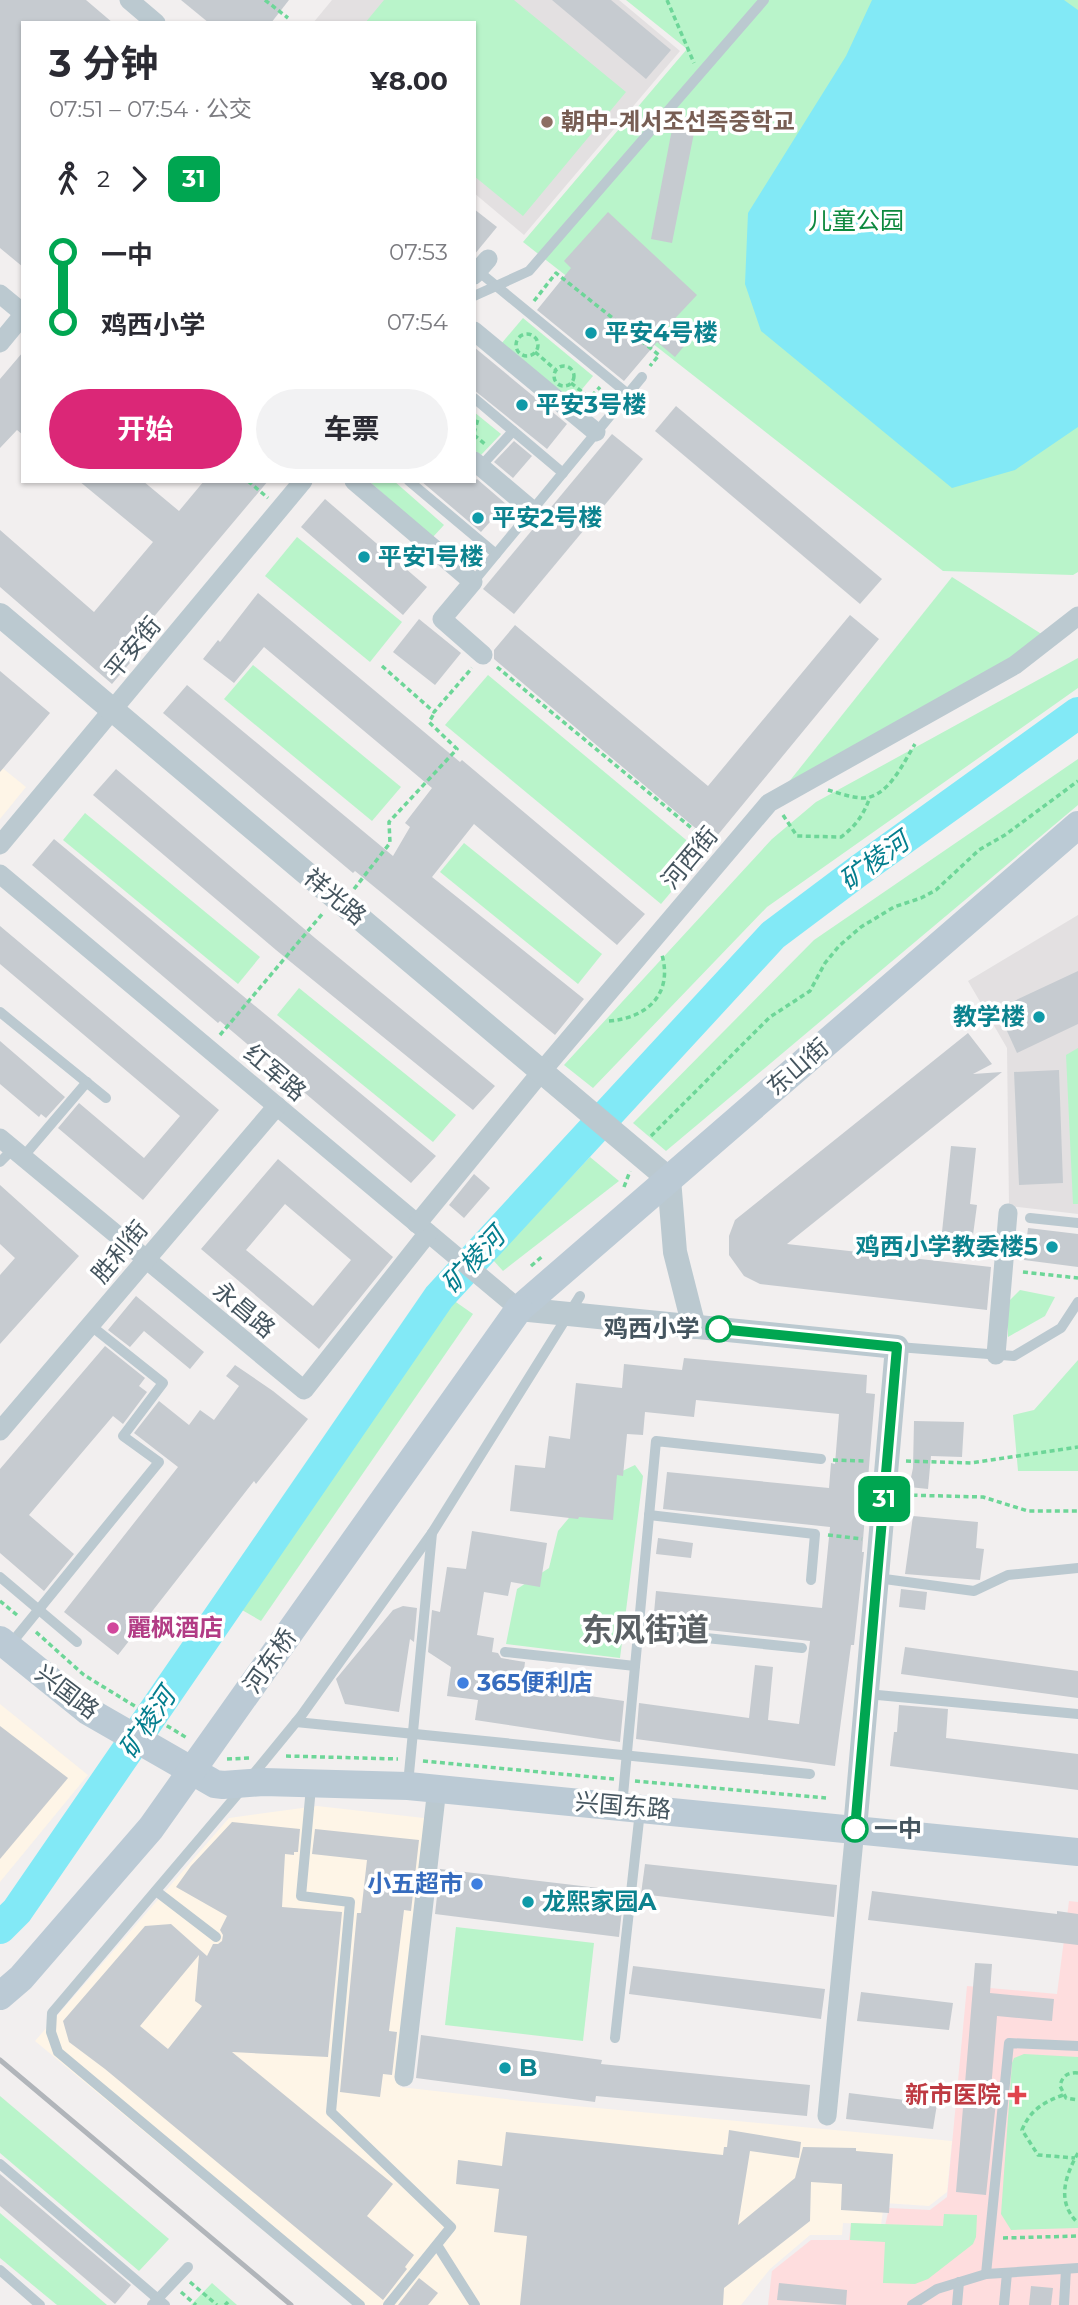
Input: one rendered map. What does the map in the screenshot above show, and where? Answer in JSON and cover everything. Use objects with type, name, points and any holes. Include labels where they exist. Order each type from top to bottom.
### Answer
[{"type":"main road","name":"东山街","points":[[511,1302],[669,1179],[1078,825]]},
{"type":"main road","name":"河东桥","points":[[0,1996],[21,1978],[151,1828],[511,1302]]},
{"type":"main road","name":"兴国路","points":[[4,1643],[95,1699],[173,1760]]},
{"type":"main road","name":"兴国东路","points":[[173,1760],[215,1784],[311,1783],[409,1773],[437,1788],[629,1798],[855,1829],[1078,1852]]},
{"type":"street","points":[[128,0],[154,21]]},
{"type":"street","points":[[0,293],[21,312]]},
{"type":"street","points":[[0,343],[21,317]]},
{"type":"street","points":[[476,333],[596,432]]},
{"type":"street","points":[[477,463],[532,510]]},
{"type":"street","name":"平安街","points":[[0,845],[301,483]]},
{"type":"street","points":[[356,483],[473,582],[442,619],[483,655]]},
{"type":"street","name":"祥光路","points":[[0,615],[669,1179]]},
{"type":"street","name":"河西街","points":[[421,1227],[542,1071],[765,807],[1015,664],[1078,616]]},
{"type":"street","name":"红军路","points":[[0,874],[511,1302]]},
{"type":"street","name":"胜利街","points":[[0,1430],[277,1106]]},
{"type":"street","name":"永昌路","points":[[9,1152],[304,1390],[421,1227]]},
{"type":"street","points":[[669,1179],[675,1252],[694,1326]]},
{"type":"street","points":[[996,1355],[1008,1213]]},
{"type":"street","points":[[511,1302],[575,1305],[694,1326],[897,1347],[827,2116]]},
{"type":"street","points":[[404,2077],[437,1788]]},
{"type":"lane","points":[[476,295],[529,271],[764,0]]},
{"type":"lane","points":[[480,269],[496,286],[628,394]]},
{"type":"lane","points":[[473,582],[642,377]]},
{"type":"lane","points":[[476,400],[563,473]]},
{"type":"lane","points":[[477,463],[513,431]]},
{"type":"lane","points":[[411,483],[496,554]]},
{"type":"lane","points":[[0,1012],[106,1098]]},
{"type":"lane","points":[[9,1152],[87,1082]]},
{"type":"lane","points":[[1030,1218],[1078,1223]]},
{"type":"lane","points":[[897,1347],[1014,1356],[1062,1328],[1078,1302]]},
{"type":"lane","points":[[360,2305],[58,2052],[51,2032],[52,2013],[296,1722],[432,1533],[575,1305]]},
{"type":"lane","points":[[4,1643],[39,1610],[159,1462],[123,1436],[163,1383],[90,1325]]},
{"type":"lane","points":[[615,2038],[629,1798],[627,1756],[656,1441],[821,1459]]},
{"type":"lane","points":[[649,1515],[815,1534],[811,1580]]},
{"type":"lane","points":[[409,1773],[432,1533]]},
{"type":"lane","points":[[877,1578],[974,1591],[1008,1575],[1078,1568]]},
{"type":"lane","points":[[0,1577],[77,1642]]},
{"type":"lane","points":[[638,1630],[802,1648]]},
{"type":"lane","points":[[505,1652],[635,1666]]},
{"type":"lane","points":[[867,1694],[1078,1714]]},
{"type":"lane","points":[[296,1722],[810,1774]]},
{"type":"lane","points":[[311,1783],[302,1896],[350,1902],[331,2112],[451,2227],[388,2305]]},
{"type":"lane","points":[[156,1891],[216,1937]]},
{"type":"lane","points":[[986,2274],[1009,2043],[1078,2046]]},
{"type":"lane","points":[[0,2164],[158,2303],[184,2270]]},
{"type":"lane","points":[[437,2245],[475,2305]]},
{"type":"lane","points":[[918,2303],[937,2289],[986,2274],[1078,2268]]},
{"type":"lane","points":[[1064,2305],[1066,2269]]},
{"type":"lane","points":[[0,2270],[40,2305]]},
{"type":"lane","points":[[1004,2305],[1007,2273]]},
{"type":"lane","points":[[957,2305],[959,2282]]},
{"type":"path","points":[[265,0],[288,18]]},
{"type":"path","points":[[667,0],[699,75]]},
{"type":"path","points":[[526,311],[556,273],[659,355],[642,377]]},
{"type":"path","points":[[524,334],[534,336],[538,344],[535,352],[521,354],[516,348],[518,338],[524,334]]},
{"type":"path","points":[[535,352],[556,370]]},
{"type":"path","points":[[564,366],[570,368],[574,376],[571,383],[565,386],[556,383],[556,370],[564,366]]},
{"type":"path","points":[[575,414],[608,378]]},
{"type":"path","points":[[571,383],[590,398]]},
{"type":"path","points":[[476,414],[476,429]]},
{"type":"path","points":[[250,483],[281,508]]},
{"type":"path","points":[[208,1049],[359,882],[390,843],[389,822],[457,749],[429,722],[483,655],[724,855]]},
{"type":"path","points":[[382,666],[435,712]]},
{"type":"path","points":[[806,782],[851,796],[864,798],[875,795],[888,785],[934,710]]},
{"type":"path","points":[[618,1192],[626,1186],[636,1150],[770,1017],[810,991],[832,954],[861,927],[894,907],[936,890],[979,850],[1022,823],[1078,781]]},
{"type":"path","points":[[765,807],[783,814],[797,836],[841,837],[858,822],[870,797]]},
{"type":"path","points":[[582,1023],[621,1020],[645,1011],[657,999],[664,985],[666,970],[657,935]]},
{"type":"path","points":[[511,1302],[533,1264],[552,1248]]},
{"type":"path","points":[[1023,1272],[1078,1278]]},
{"type":"path","points":[[821,1459],[971,1462],[1078,1447]]},
{"type":"path","points":[[884,1495],[983,1497],[1028,1511],[1078,1511]]},
{"type":"path","points":[[815,1534],[880,1541]]},
{"type":"path","points":[[0,1601],[83,1675],[95,1699],[197,1744]]},
{"type":"path","points":[[223,1759],[296,1756],[409,1773],[629,1798],[826,1798]]},
{"type":"path","points":[[1078,2073],[1072,2072],[1063,2077],[1060,2086],[1063,2095],[1070,2100],[1078,2100]]},
{"type":"path","points":[[1063,2095],[1035,2109],[1026,2119],[1022,2130],[1038,2155],[1075,2158]]},
{"type":"path","points":[[1078,2153],[1063,2190],[1063,2197],[1078,2223]]},
{"type":"path","points":[[990,2239],[1078,2236]]},
{"type":"path","points":[[184,2270],[217,2305]]},
{"type":"path","points":[[171,2284],[195,2305]]},
{"type":"shaded area","name":"朝中-계서조선족중학교","points":[[332,0],[619,0],[680,51],[524,235],[476,195],[476,21],[315,21]]},
{"type":"shaded area","points":[[0,766],[26,787],[0,819]]},
{"type":"shaded area","points":[[1078,915],[1078,1214],[1009,1206],[1007,1048],[968,981]]},
{"type":"shaded area","points":[[0,1704],[88,1775],[0,1882]]},
{"type":"shaded area","points":[[317,1806],[433,1819],[400,2087],[952,2141],[947,2192],[929,2206],[884,2203],[881,2225],[843,2223],[842,2235],[810,2235],[770,2269],[741,2305],[353,2305],[35,2041],[229,1818]]},
{"type":"shaded area","name":"新市医院","points":[[1069,1901],[1078,1902],[1078,2305],[768,2305],[772,2271],[811,2240],[849,2240],[851,2223],[885,2226],[889,2208],[930,2210],[947,2197],[967,1986],[1057,1994]]},
{"type":"green space","name":"朝中-계서조선족중학교","points":[[384,0],[514,0],[626,92],[523,216],[476,178],[476,21],[367,21]]},
{"type":"green space","name":"儿童公园","points":[[626,0],[1078,0],[1078,572],[1073,575],[943,571],[523,242],[687,49]]},
{"type":"green space","points":[[523,318],[593,376],[572,401],[501,344]]},
{"type":"green space","points":[[476,414],[501,434],[481,455],[476,451]]},
{"type":"green space","points":[[371,483],[396,483],[444,525],[432,538]]},
{"type":"green space","points":[[297,537],[402,622],[370,662],[265,576]]},
{"type":"green space","points":[[952,577],[1043,635],[1008,663],[788,783]]},
{"type":"green space","points":[[1078,658],[1078,688],[767,907],[593,1088],[564,1065],[772,839],[816,802]]},
{"type":"green space","points":[[253,665],[401,787],[372,821],[224,699]]},
{"type":"green space","points":[[488,675],[703,854],[661,904],[445,725]]},
{"type":"green space","points":[[1078,759],[1078,805],[666,1151],[633,1123],[814,940]]},
{"type":"green space","points":[[85,813],[260,957],[238,984],[63,840]]},
{"type":"green space","points":[[464,843],[602,954],[578,984],[440,872]]},
{"type":"green space","points":[[299,988],[456,1115],[433,1142],[277,1015]]},
{"type":"green space","points":[[1078,1048],[1078,1204],[1073,1204],[1066,1055]]},
{"type":"green space","points":[[590,1157],[619,1181],[503,1271],[493,1260]]},
{"type":"green space","points":[[1020,1290],[1055,1297],[1045,1316],[1008,1337],[1008,1302]]},
{"type":"green space","points":[[453,1300],[473,1314],[261,1621],[242,1610]]},
{"type":"green space","points":[[1078,1360],[1078,1471],[1018,1471],[1013,1415],[1034,1410]]},
{"type":"green space","points":[[635,1465],[643,1476],[620,1658],[506,1644],[517,1589],[549,1568],[558,1531],[599,1482]]},
{"type":"green space","points":[[456,1927],[594,1943],[583,2041],[445,2025]]},
{"type":"green space","points":[[1024,2054],[1078,2057],[1078,2228],[1011,2230],[1001,2214],[1012,2063],[1014,2058]]},
{"type":"green space","points":[[0,2096],[169,2239],[139,2271],[0,2153]]},
{"type":"green space","points":[[0,2213],[107,2305],[57,2305],[0,2258]]},
{"type":"green space","points":[[944,2214],[977,2215],[976,2237],[973,2244],[928,2279],[915,2284],[883,2283],[885,2242],[850,2240],[851,2223],[943,2226]]},
{"type":"green space","points":[[212,2283],[237,2305],[191,2305]]},
{"type":"water","points":[[872,0],[1064,0],[1078,10],[1078,427],[1015,470],[952,488],[761,331],[745,284],[748,213],[846,56]]},
{"type":"building","points":[[0,0],[86,0],[111,21],[21,21],[21,265],[0,248]]},
{"type":"building","points":[[181,0],[289,0],[273,21],[207,21]]},
{"type":"building","points":[[552,0],[611,0],[671,50],[646,79]]},
{"type":"building","points":[[672,129],[694,133],[672,243],[651,239]]},
{"type":"building","points":[[476,211],[497,227],[476,253]]},
{"type":"building","points":[[608,212],[697,295],[666,328],[685,345],[675,357],[657,342],[624,381],[537,310],[571,268],[564,261]]},
{"type":"building","name":"平安3号楼","points":[[476,349],[567,424],[547,449],[476,392]]},
{"type":"building","points":[[21,354],[21,433],[17,430],[0,448],[0,379]]},
{"type":"building","points":[[676,406],[882,579],[860,604],[655,431]]},
{"type":"building","points":[[612,434],[643,459],[514,614],[483,589]]},
{"type":"building","points":[[514,441],[532,456],[513,478],[494,462]]},
{"type":"building","name":"平安2号楼","points":[[476,480],[506,504],[481,532],[423,483],[476,483]]},
{"type":"building","points":[[81,483],[145,483],[179,511],[202,483],[266,483],[131,644],[140,651],[112,684],[0,587],[0,530],[94,612],[153,542]]},
{"type":"building","name":"平安1号楼","points":[[325,499],[427,587],[403,615],[301,527]]},
{"type":"building","points":[[258,593],[645,914],[617,945],[474,824],[432,877],[584,999],[555,1035],[355,871],[353,873],[163,713],[187,685],[393,856],[410,827],[405,823],[432,788],[264,647],[234,683],[203,659],[218,640],[220,642]]},
{"type":"building","points":[[850,615],[879,639],[712,842],[494,659],[494,650],[515,625],[708,786]]},
{"type":"building","points":[[419,619],[461,653],[435,685],[393,652]]},
{"type":"building","points":[[0,671],[50,713],[0,772]]},
{"type":"building","points":[[116,769],[495,1086],[473,1110],[276,950],[93,795]]},
{"type":"building","points":[[54,839],[436,1156],[411,1183],[220,1021],[218,1023],[32,865]]},
{"type":"building","points":[[0,926],[219,1110],[143,1200],[58,1128],[79,1103],[144,1158],[180,1116],[0,964]]},
{"type":"building","name":"教学楼","points":[[1078,971],[1078,1024],[1017,1053],[997,1009]]},
{"type":"building","points":[[968,1033],[992,1064],[973,1074],[1002,1072],[787,1244],[991,1267],[987,1310],[760,1284],[744,1276],[729,1255],[729,1236],[735,1220]]},
{"type":"building","points":[[0,1041],[65,1097],[46,1118],[41,1114],[39,1117],[0,1084]]},
{"type":"building","points":[[1059,1070],[1063,1183],[1019,1185],[1014,1072]]},
{"type":"building","points":[[951,1146],[976,1148],[970,1204],[977,1205],[973,1235],[942,1232]]},
{"type":"building","points":[[278,1159],[393,1257],[319,1349],[201,1249]],"holes":[[[285,1204],[351,1260],[313,1306],[246,1250]]]},
{"type":"building","points":[[474,1174],[490,1188],[464,1218],[449,1205]]},
{"type":"building","points":[[0,1185],[79,1256],[0,1344],[0,1275],[15,1258],[0,1244]]},
{"type":"building","name":"鸡西小学教委楼5","points":[[1028,1228],[1078,1234],[1078,1267],[1024,1260]]},
{"type":"building","points":[[136,1296],[204,1352],[190,1369],[144,1331],[130,1347],[108,1330]]},
{"type":"building","points":[[105,1346],[145,1378],[139,1386],[147,1392],[123,1424],[113,1416],[29,1515],[74,1554],[44,1591],[0,1553],[0,1469]]},
{"type":"building","points":[[684,1358],[867,1375],[866,1393],[875,1394],[864,1552],[854,1645],[851,1645],[835,1766],[636,1739],[639,1703],[749,1718],[755,1665],[773,1667],[768,1720],[799,1724],[810,1641],[653,1624],[656,1591],[822,1608],[830,1527],[663,1509],[667,1472],[829,1488],[831,1463],[835,1464],[839,1414],[696,1400],[694,1417],[645,1412],[643,1435],[627,1434],[623,1476],[617,1475],[613,1520],[510,1511],[515,1465],[545,1468],[549,1436],[570,1439],[576,1383],[622,1388],[624,1364],[682,1370]]},
{"type":"building","points":[[235,1365],[308,1419],[256,1484],[254,1481],[118,1655],[64,1612],[178,1467],[134,1433],[159,1401],[189,1425],[200,1410],[214,1420],[239,1386],[226,1376]]},
{"type":"building","points":[[914,1421],[964,1422],[962,1457],[931,1456],[928,1489],[909,1487],[913,1468]]},
{"type":"building","points":[[913,1516],[978,1522],[976,1548],[984,1549],[980,1580],[905,1574]]},
{"type":"building","points":[[472,1531],[547,1543],[540,1587],[511,1582],[508,1596],[484,1592],[477,1635],[494,1638],[492,1652],[498,1653],[501,1658],[525,1662],[522,1686],[624,1701],[620,1742],[475,1720],[478,1700],[447,1696],[451,1667],[428,1652],[432,1610],[440,1612],[447,1567],[466,1569]]},
{"type":"building","points":[[658,1538],[693,1543],[691,1558],[656,1554]]},
{"type":"building","points":[[901,1589],[927,1592],[925,1610],[899,1607]]},
{"type":"building","points":[[403,1606],[417,1608],[414,1642],[410,1639],[399,1712],[345,1704],[336,1679],[393,1610]]},
{"type":"building","points":[[905,1647],[1078,1671],[1078,1698],[901,1674]]},
{"type":"building","points":[[899,1705],[948,1709],[946,1738],[1078,1754],[1078,1790],[890,1766]]},
{"type":"building","points":[[0,1726],[68,1778],[0,1859]]},
{"type":"building","points":[[232,1822],[300,1829],[298,1852],[294,1852],[294,1855],[285,1854],[282,1907],[342,1912],[328,2057],[232,2052],[393,2184],[367,2216],[414,2255],[405,2267],[407,2269],[383,2300],[69,2042],[63,2021],[145,1926],[171,1924],[207,1956],[213,1944],[222,1941],[220,1930],[227,1916],[176,1887],[191,1866]],"holes":[[[199,1955],[195,2001],[202,2006],[168,2049],[140,2026]]]},
{"type":"building","points":[[315,1829],[419,1840],[411,1911],[404,1910],[389,2031],[397,2032],[392,2075],[383,2074],[380,2097],[340,2092],[357,1913],[361,1913],[367,1860],[312,1854]]},
{"type":"building","points":[[645,1864],[837,1885],[834,1917],[641,1894]]},
{"type":"building","name":"龙熙家园A","points":[[440,1869],[624,1891],[619,1937],[435,1914]]},
{"type":"building","points":[[872,1891],[1057,1914],[1057,1911],[1078,1914],[1078,1945],[868,1920]]},
{"type":"building","points":[[975,1963],[992,1964],[990,1993],[1054,1999],[1052,2021],[997,2016],[990,2102],[996,2102],[986,2195],[956,2192]]},
{"type":"building","points":[[633,1966],[825,1989],[821,2019],[629,1994]]},
{"type":"building","points":[[861,1992],[953,2003],[949,2030],[857,2021]]},
{"type":"building","points":[[421,2035],[602,2060],[601,2064],[810,2085],[807,2116],[596,2096],[595,2102],[416,2078]]},
{"type":"building","points":[[849,2093],[937,2104],[933,2129],[846,2119]]},
{"type":"building","points":[[729,2130],[801,2142],[799,2158],[750,2151],[738,2225],[795,2178],[803,2147],[856,2148],[856,2151],[893,2154],[889,2213],[841,2210],[842,2184],[811,2182],[810,2221],[724,2288],[723,2305],[520,2305],[527,2236],[494,2232],[499,2189],[456,2184],[458,2160],[502,2166],[506,2132],[723,2155]]},
{"type":"building","points":[[0,2174],[131,2285],[115,2304],[0,2206]]},
{"type":"building","points":[[419,2278],[438,2293],[428,2305],[398,2305]]},
{"type":"building","points":[[779,2283],[847,2290],[846,2305],[777,2300]]},
{"type":"building","points":[[1031,2286],[1053,2288],[1051,2305],[1029,2305]]},
{"type":"waterway","name":"矿棱河","points":[[0,1928],[17,1911],[439,1297],[773,935],[1078,713]]},
{"type":"railway","points":[[0,2060],[291,2305]]},
{"type":"bus line","name":"31","points":[[719,1329],[897,1347],[855,1829]]},
{"type":"place","name":"朝中-계서조선족중학교","points":[[547,122]]},
{"type":"place","name":"平安4号楼","points":[[591,333]]},
{"type":"place","name":"平安3号楼","points":[[522,405]]},
{"type":"place","name":"平安2号楼","points":[[478,518]]},
{"type":"place","name":"平安1号楼","points":[[364,557]]},
{"type":"place","name":"教学楼","points":[[1039,1017]]},
{"type":"place","name":"鸡西小学教委楼5","points":[[1052,1247]]},
{"type":"place","name":"鸡西小学","points":[[719,1329]]},
{"type":"place","name":"麗枫酒店","points":[[113,1628]]},
{"type":"place","name":"365便利店","points":[[463,1683]]},
{"type":"place","name":"一中","points":[[855,1829]]},
{"type":"place","name":"小五超市","points":[[477,1884]]},
{"type":"place","name":"龙熙家园A","points":[[528,1902]]},
{"type":"place","name":"B","points":[[505,2068]]},
{"type":"place","name":"新市医院","points":[[1017,2095]]},
{"type":"district","name":"东风街道","points":[[645,1630]]}]
